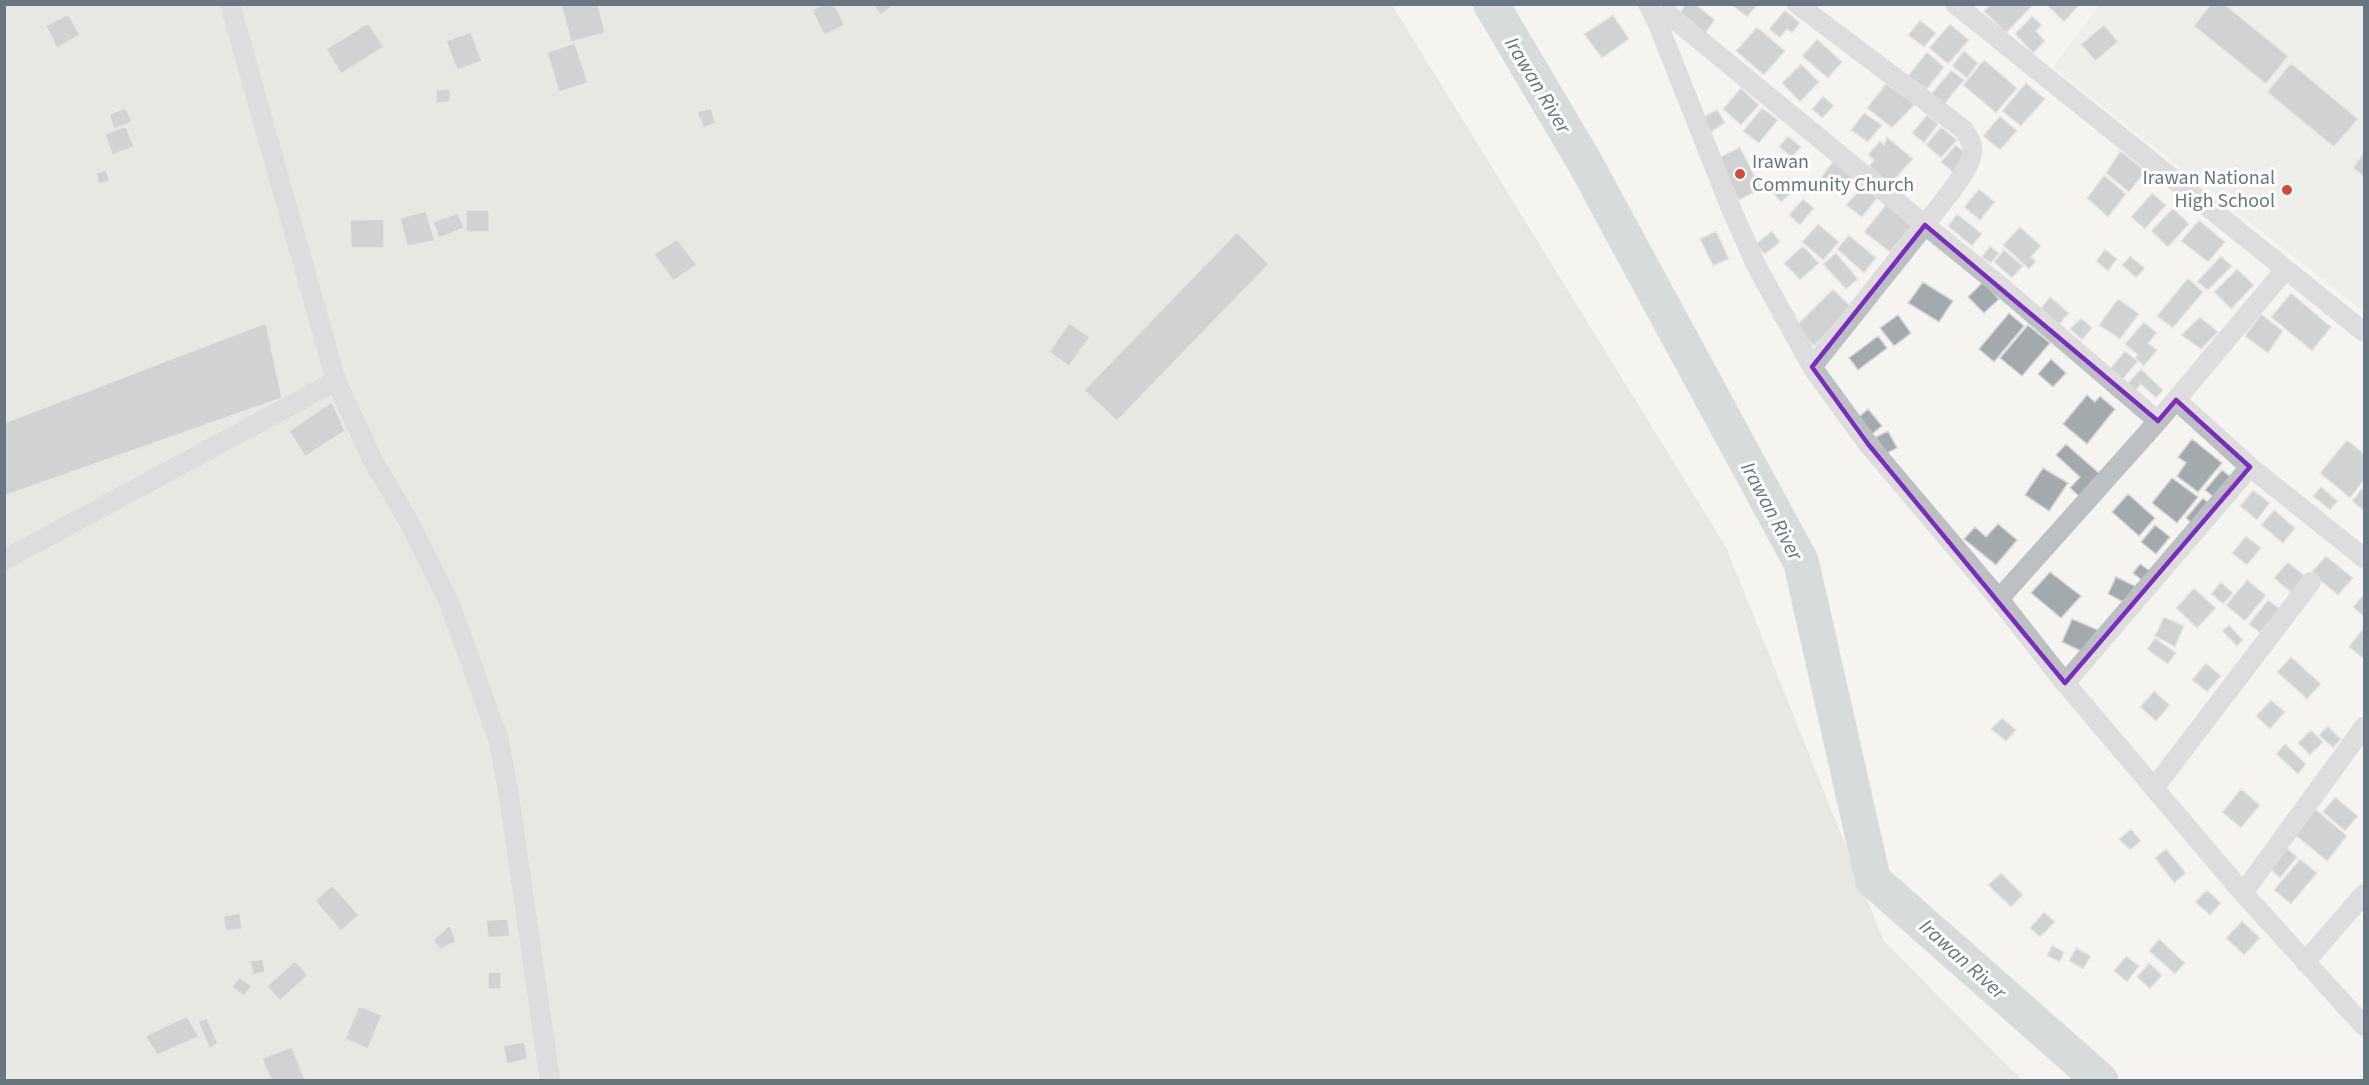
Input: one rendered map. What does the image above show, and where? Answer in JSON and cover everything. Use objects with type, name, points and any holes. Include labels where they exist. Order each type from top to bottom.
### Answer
[{"type":"street","points":[[230,4],[336,381],[373,461],[408,520],[449,602],[499,741],[550,1080]]},
{"type":"street","points":[[1648,4],[1667,14],[1998,284],[2158,421]]},
{"type":"street","points":[[1797,4],[1963,129],[1971,140],[1972,153],[1967,168],[1925,225],[1812,367]]},
{"type":"street","points":[[1955,4],[2364,332]]},
{"type":"street","points":[[1667,14],[1730,206],[1756,265],[1812,367],[1868,444],[1999,599],[2066,683],[2243,893],[2364,1026]]},
{"type":"street","points":[[1999,599],[2158,421],[2285,270]]},
{"type":"street","points":[[4,560],[336,381]]},
{"type":"street","points":[[2176,400],[2250,467],[2364,558]]},
{"type":"street","points":[[2066,683],[2250,467]]},
{"type":"street","points":[[2154,788],[2311,582]]},
{"type":"street","points":[[2243,893],[2364,727]]},
{"type":"street","points":[[2305,962],[2364,894]]},
{"type":"highlighted area","points":[[1925,225],[2158,421],[2176,400],[2250,467],[2065,683],[1868,444],[1812,367]]},
{"type":"shaded area","points":[[5,4],[1392,5],[1726,547],[1884,941],[2022,1080],[5,1080]]},
{"type":"shaded area","name":"Irawan National High School","points":[[2099,5],[2364,5],[2364,312],[2053,67]]},
{"type":"building","points":[[561,4],[598,4],[605,33],[571,42]]},
{"type":"building","points":[[824,4],[834,4],[845,25],[824,35],[812,10]]},
{"type":"building","points":[[873,4],[896,4],[880,15]]},
{"type":"building","points":[[1686,4],[1695,4],[1715,20],[1702,38],[1676,18]]},
{"type":"building","points":[[1731,4],[1758,4],[1747,17]]},
{"type":"building","points":[[1991,4],[2034,4],[2006,33],[1984,11]]},
{"type":"building","points":[[2046,4],[2080,4],[2064,22]]},
{"type":"building","points":[[2211,4],[2224,4],[2288,56],[2266,84],[2194,26]]},
{"type":"building","points":[[1785,10],[1800,23],[1792,33],[1787,29],[1780,38],[1769,29]]},
{"type":"building","points":[[68,14],[80,35],[57,48],[46,26]]},
{"type":"building","points":[[1613,15],[1629,39],[1602,58],[1584,34]]},
{"type":"building","points":[[2032,16],[2042,25],[2036,31],[2045,41],[2033,53],[2015,34]]},
{"type":"building","points":[[1920,20],[1936,33],[1924,47],[1908,35]]},
{"type":"building","points":[[368,23],[384,47],[341,74],[326,49]]},
{"type":"building","points":[[1950,24],[1969,40],[1948,64],[1929,48]]},
{"type":"building","points":[[2104,25],[2118,42],[2095,61],[2081,44]]},
{"type":"building","points":[[1757,27],[1785,51],[1764,75],[1736,51]]},
{"type":"building","points":[[471,32],[482,61],[457,70],[446,41]]},
{"type":"building","points":[[1817,39],[1842,62],[1828,78],[1802,56]]},
{"type":"building","points":[[575,43],[588,83],[559,92],[547,52]]},
{"type":"building","points":[[1964,51],[1978,63],[1967,78],[1952,66]]},
{"type":"building","points":[[1927,52],[1944,67],[1927,89],[1908,76]]},
{"type":"building","points":[[1984,60],[2017,88],[1996,113],[1963,85]]},
{"type":"building","points":[[2291,63],[2358,119],[2334,147],[2267,92]]},
{"type":"building","points":[[1801,64],[1819,82],[1800,102],[1782,83]]},
{"type":"building","points":[[1951,70],[1964,80],[1942,107],[1929,97]]},
{"type":"building","points":[[2026,83],[2045,99],[2021,126],[2002,111]]},
{"type":"building","points":[[1886,84],[1915,104],[1892,128],[1867,108]]},
{"type":"building","points":[[1741,88],[1759,105],[1741,125],[1723,109]]},
{"type":"building","points":[[450,89],[450,102],[436,103],[436,90]]},
{"type":"building","points":[[1823,96],[1834,106],[1822,118],[1812,109]]},
{"type":"building","points":[[126,108],[132,122],[114,129],[109,114]]},
{"type":"building","points":[[711,108],[716,123],[703,128],[697,112]]},
{"type":"building","points":[[1762,108],[1778,120],[1759,143],[1743,131]]},
{"type":"building","points":[[1717,109],[1725,123],[1711,132],[1702,118]]},
{"type":"building","points":[[1864,113],[1882,125],[1868,142],[1851,130]]},
{"type":"building","points":[[1927,115],[1938,124],[1924,143],[1912,133]]},
{"type":"building","points":[[2000,116],[2017,131],[2000,150],[1983,136]]},
{"type":"building","points":[[126,126],[134,147],[112,155],[105,134]]},
{"type":"building","points":[[1941,127],[1957,140],[1941,158],[1926,145]]},
{"type":"building","points":[[1788,136],[1801,147],[1792,157],[1779,147]]},
{"type":"building","points":[[1887,137],[1913,159],[1890,184],[1869,166],[1874,160],[1868,155],[1880,141],[1884,145]]},
{"type":"building","points":[[1956,145],[1969,156],[1955,174],[1941,162]]},
{"type":"building","name":"Irawan Community Church","points":[[1740,147],[1761,189],[1739,200],[1718,158]]},
{"type":"building","points":[[2120,151],[2146,171],[2129,192],[2106,173]]},
{"type":"building","points":[[2364,152],[2364,177],[2353,168]]},
{"type":"building","points":[[1835,159],[1856,177],[1842,196],[1820,179]]},
{"type":"building","points":[[106,170],[110,181],[99,184],[96,173]]},
{"type":"building","points":[[2104,175],[2126,194],[2108,217],[2087,198]]},
{"type":"building","points":[[1779,180],[1791,193],[1781,202],[1769,189]]},
{"type":"building","points":[[1864,185],[1877,198],[1862,217],[1846,205]]},
{"type":"building","points":[[1979,189],[1995,202],[1980,220],[1964,207]]},
{"type":"building","points":[[2152,193],[2166,205],[2145,229],[2131,217]]},
{"type":"building","points":[[1803,199],[1814,208],[1800,225],[1789,215]]},
{"type":"building","points":[[1888,202],[1913,225],[1890,252],[1864,232]]},
{"type":"building","points":[[2173,208],[2189,224],[2168,247],[2151,231]]},
{"type":"building","points":[[466,210],[489,210],[489,232],[466,232]]},
{"type":"building","points":[[426,211],[435,241],[407,246],[400,218]]},
{"type":"building","points":[[458,213],[464,228],[439,238],[433,222]]},
{"type":"building","points":[[1957,214],[1982,234],[1972,246],[1948,226]]},
{"type":"building","points":[[384,219],[384,248],[351,248],[350,220]]},
{"type":"building","points":[[2199,220],[2225,242],[2208,262],[2181,241]]},
{"type":"building","points":[[1818,224],[1839,242],[1823,260],[1802,242]]},
{"type":"building","points":[[2020,227],[2041,246],[2031,257],[2036,261],[2029,269],[2003,245]]},
{"type":"building","points":[[1716,231],[1729,259],[1713,266],[1700,239]]},
{"type":"building","points":[[1772,231],[1780,242],[1765,254],[1756,244]]},
{"type":"building","points":[[1237,232],[1269,264],[1117,421],[1084,390]]},
{"type":"building","points":[[1849,235],[1876,258],[1864,273],[1837,249]]},
{"type":"building","points":[[677,239],[697,265],[673,281],[654,254]]},
{"type":"building","points":[[1803,246],[1819,263],[1800,280],[1784,263]]},
{"type":"building","points":[[1990,246],[1999,253],[1991,263],[1982,257]]},
{"type":"building","points":[[2105,249],[2117,259],[2108,271],[2096,261]]},
{"type":"building","points":[[2004,250],[2023,266],[2012,278],[1994,262]]},
{"type":"building","points":[[1836,253],[1858,279],[1846,289],[1823,264]]},
{"type":"building","points":[[2130,256],[2145,268],[2136,278],[2122,265]]},
{"type":"building","points":[[2221,256],[2232,266],[2208,290],[2197,282]]},
{"type":"building","points":[[2237,269],[2254,285],[2231,309],[2214,292]]},
{"type":"building","points":[[2188,278],[2203,292],[2173,328],[2157,316]]},
{"type":"building","points":[[1923,282],[1953,301],[1939,322],[1908,303]]},
{"type":"building","points":[[1983,282],[1999,299],[1984,313],[1968,297]]},
{"type":"building","points":[[1833,289],[1852,308],[1814,346],[1795,327]]},
{"type":"building","points":[[2291,293],[2331,327],[2312,351],[2271,317]]},
{"type":"building","points":[[2050,297],[2069,313],[2057,327],[2038,312]]},
{"type":"building","points":[[2118,299],[2139,314],[2120,339],[2099,325]]},
{"type":"building","points":[[2009,313],[2024,326],[1994,362],[1979,349]]},
{"type":"building","points":[[2261,314],[2283,331],[2268,353],[2245,336]]},
{"type":"building","points":[[1898,315],[1911,333],[1894,346],[1880,328]]},
{"type":"building","points":[[2200,317],[2218,332],[2201,349],[2181,335]]},
{"type":"building","points":[[2081,318],[2092,328],[2082,340],[2070,329]]},
{"type":"building","points":[[2144,322],[2157,333],[2148,343],[2157,350],[2144,366],[2135,358],[2138,355],[2125,344]]},
{"type":"building","points":[[266,323],[282,398],[4,496],[4,423]]},
{"type":"building","points":[[1069,323],[1090,337],[1069,366],[1049,352]]},
{"type":"building","points":[[2028,325],[2050,343],[2022,376],[2000,358]]},
{"type":"building","points":[[1878,336],[1887,348],[1858,370],[1849,358]]},
{"type":"building","points":[[2125,351],[2138,361],[2122,380],[2110,369]]},
{"type":"building","points":[[2051,359],[2066,373],[2053,387],[2038,374]]},
{"type":"building","points":[[2141,369],[2163,390],[2156,398],[2141,384],[2133,393],[2125,386]]},
{"type":"building","points":[[2087,395],[2095,402],[2100,396],[2115,409],[2087,444],[2063,424]]},
{"type":"building","points":[[332,402],[345,431],[305,457],[289,431]]},
{"type":"building","points":[[1868,409],[1882,426],[1872,434],[1859,417]]},
{"type":"building","points":[[1888,431],[1897,448],[1885,454],[1876,437]]},
{"type":"building","points":[[2192,439],[2222,463],[2198,492],[2177,476],[2186,463],[2178,457]]},
{"type":"building","points":[[2347,440],[2364,454],[2364,480],[2350,498],[2320,473]]},
{"type":"building","points":[[2066,444],[2101,475],[2080,497],[2070,488],[2080,477],[2056,455]]},
{"type":"building","points":[[2043,468],[2068,483],[2049,511],[2025,495]]},
{"type":"building","points":[[2222,470],[2236,481],[2219,501],[2205,490]]},
{"type":"building","points":[[2172,478],[2198,497],[2177,523],[2152,503]]},
{"type":"building","points":[[2364,486],[2364,511],[2352,501]]},
{"type":"building","points":[[2321,487],[2338,501],[2330,510],[2313,496]]},
{"type":"building","points":[[2253,490],[2270,503],[2257,520],[2240,506]]},
{"type":"building","points":[[2128,494],[2155,518],[2139,536],[2112,512]]},
{"type":"building","points":[[2203,498],[2213,507],[2196,527],[2186,518]]},
{"type":"building","points":[[2274,510],[2295,528],[2283,543],[2261,525]]},
{"type":"building","points":[[1998,524],[2017,540],[1996,565],[1964,539],[1975,527],[1986,537]]},
{"type":"building","points":[[2155,525],[2170,537],[2156,554],[2141,542]]},
{"type":"building","points":[[2246,536],[2261,548],[2247,565],[2232,553]]},
{"type":"building","points":[[2326,556],[2353,578],[2338,595],[2311,573]]},
{"type":"building","points":[[2288,562],[2306,577],[2293,594],[2274,578]]},
{"type":"building","points":[[2140,564],[2151,572],[2144,582],[2133,573]]},
{"type":"building","points":[[2050,572],[2081,596],[2061,618],[2031,593]]},
{"type":"building","points":[[2116,577],[2139,588],[2129,605],[2108,594]]},
{"type":"building","points":[[2247,580],[2266,595],[2245,621],[2226,605]]},
{"type":"building","points":[[2221,582],[2233,593],[2223,604],[2211,594]]},
{"type":"building","points":[[2194,588],[2216,608],[2197,628],[2176,608]]},
{"type":"building","points":[[2364,594],[2364,617],[2353,607]]},
{"type":"building","points":[[2268,600],[2280,609],[2260,633],[2249,624]]},
{"type":"building","points":[[2164,617],[2184,626],[2175,647],[2155,636]]},
{"type":"building","points":[[2072,619],[2098,630],[2085,653],[2062,642]]},
{"type":"building","points":[[2229,625],[2243,640],[2237,646],[2222,631]]},
{"type":"building","points":[[2364,627],[2364,659],[2349,647]]},
{"type":"building","points":[[2155,638],[2176,653],[2168,664],[2147,649]]},
{"type":"building","points":[[2291,657],[2321,684],[2307,699],[2277,672]]},
{"type":"building","points":[[2206,663],[2221,676],[2207,692],[2192,680]]},
{"type":"building","points":[[2154,691],[2170,705],[2156,721],[2140,707]]},
{"type":"building","points":[[2271,700],[2285,712],[2270,729],[2256,716]]},
{"type":"building","points":[[2002,718],[2016,730],[2006,741],[1991,729]]},
{"type":"building","points":[[2328,726],[2341,739],[2333,748],[2319,735]]},
{"type":"building","points":[[2311,730],[2323,742],[2310,755],[2298,743]]},
{"type":"building","points":[[2285,744],[2306,764],[2298,774],[2276,754]]},
{"type":"building","points":[[2241,789],[2260,805],[2241,828],[2222,812]]},
{"type":"building","points":[[2335,797],[2358,816],[2345,831],[2323,812]]},
{"type":"building","points":[[2314,808],[2347,836],[2327,861],[2293,833]]},
{"type":"building","points":[[2131,829],[2141,841],[2130,850],[2119,839]]},
{"type":"building","points":[[2286,847],[2297,857],[2280,878],[2269,868]]},
{"type":"building","points":[[2166,849],[2186,873],[2174,883],[2155,858]]},
{"type":"building","points":[[2300,859],[2317,873],[2291,904],[2274,890]]},
{"type":"building","points":[[2001,873],[2023,895],[2011,907],[1988,885]]},
{"type":"building","points":[[332,885],[359,915],[341,931],[315,901]]},
{"type":"building","points":[[2207,890],[2221,903],[2210,915],[2195,902]]},
{"type":"building","points":[[2044,912],[2055,922],[2040,937],[2030,928]]},
{"type":"building","points":[[240,913],[242,929],[226,931],[223,916]]},
{"type":"building","points":[[508,919],[510,936],[488,938],[486,920]]},
{"type":"building","points":[[2242,921],[2260,938],[2244,955],[2226,938]]},
{"type":"building","points":[[450,925],[456,942],[440,949],[433,940]]},
{"type":"building","points":[[2159,939],[2185,963],[2175,974],[2149,951]]},
{"type":"building","points":[[2052,945],[2064,952],[2060,962],[2047,956]]},
{"type":"building","points":[[2076,948],[2091,956],[2083,969],[2069,961]]},
{"type":"building","points":[[2126,956],[2139,966],[2127,982],[2114,971]]},
{"type":"building","points":[[263,959],[265,972],[253,975],[250,961]]},
{"type":"building","points":[[295,961],[308,975],[280,1001],[267,986]]},
{"type":"building","points":[[2149,963],[2162,975],[2150,989],[2137,977]]},
{"type":"building","points":[[488,972],[501,972],[501,989],[488,989]]},
{"type":"building","points":[[239,977],[252,986],[244,996],[232,987]]},
{"type":"building","points":[[359,1006],[382,1015],[368,1049],[345,1039]]},
{"type":"building","points":[[187,1016],[199,1037],[157,1055],[145,1036]]},
{"type":"building","points":[[207,1018],[218,1044],[209,1048],[198,1021]]},
{"type":"building","points":[[524,1042],[528,1059],[507,1064],[503,1046]]},
{"type":"building","points":[[292,1047],[305,1080],[271,1080],[262,1058]]},
{"type":"waterway","name":"Irawan River","points":[[1491,4],[1584,161],[1801,562],[1873,880],[2100,1080]]},
{"type":"place","name":"Irawan Community Church","points":[[1740,174]]},
{"type":"place","name":"Irawan National High School","points":[[2287,190]]}]
